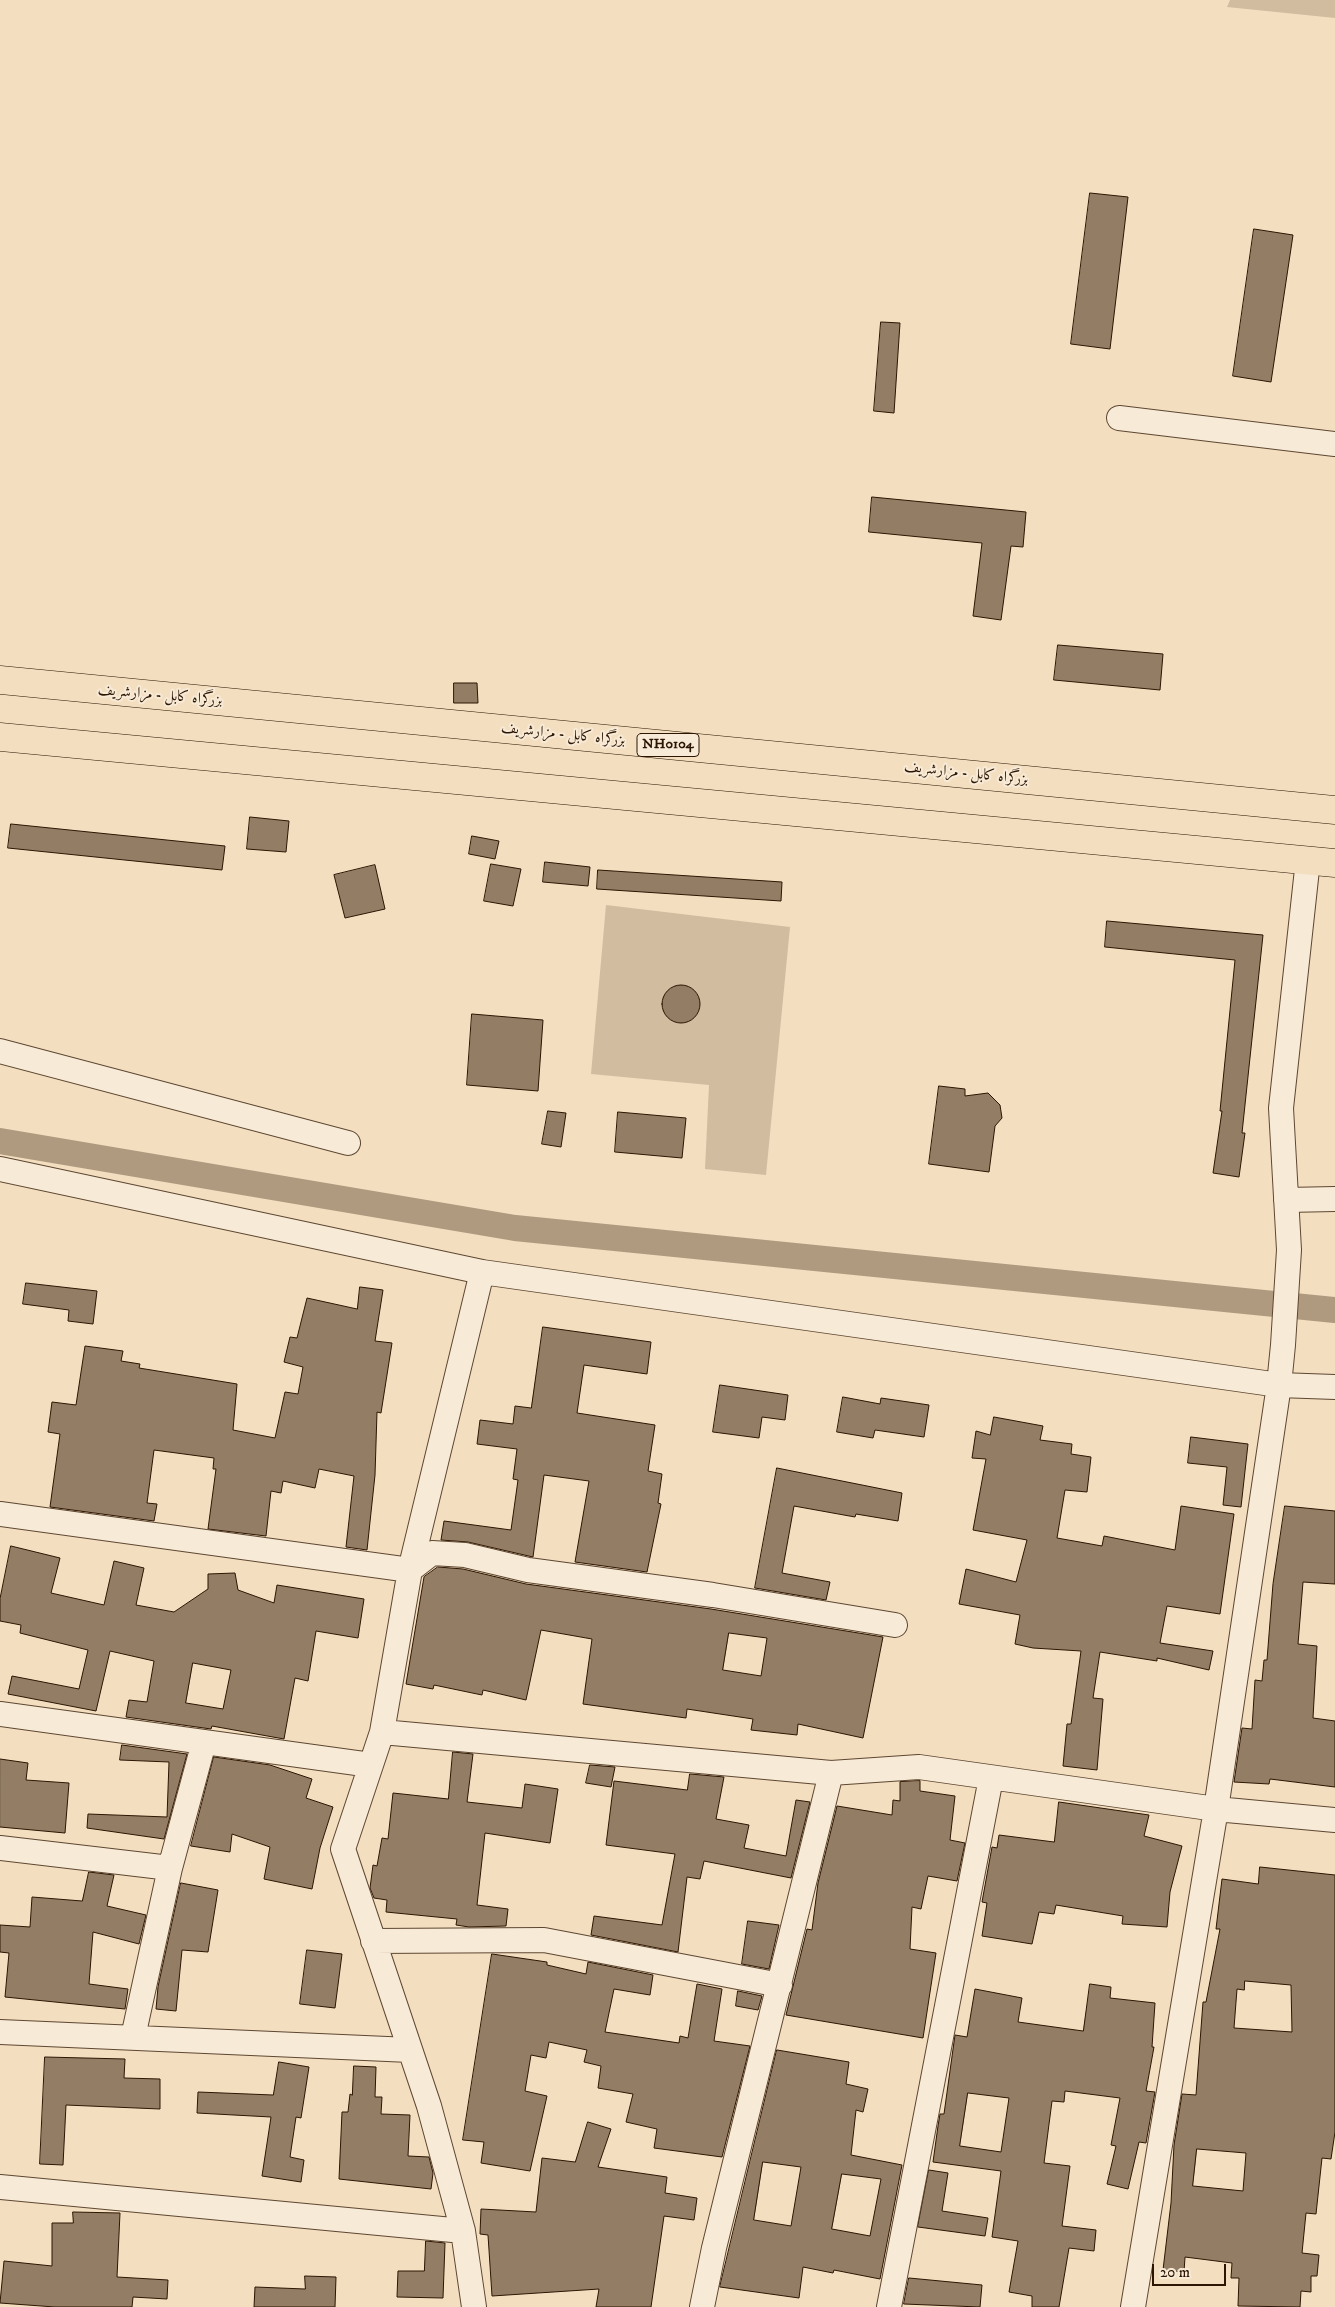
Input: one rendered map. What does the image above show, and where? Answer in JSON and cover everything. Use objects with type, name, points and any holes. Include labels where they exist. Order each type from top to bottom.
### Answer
[{"type":"highway","name":"بزرگراه کابل - مزارشریف","points":[[0,680],[1335,810]]},
{"type":"highway","points":[[0,737],[1335,863]]},
{"type":"street","points":[[1119,418],[1335,444]]},
{"type":"street","points":[[1133,2307],[1216,1809],[1279,1385],[1289,1250],[1281,1108],[1308,860]]},
{"type":"street","points":[[0,1051],[348,1143]]},
{"type":"street","points":[[0,1169],[482,1272],[1279,1385],[1335,1387]]},
{"type":"street","points":[[1286,1200],[1335,1199]]},
{"type":"street","points":[[474,2307],[463,2231],[429,2106],[343,1849],[382,1732],[410,1570],[482,1272]]},
{"type":"street","points":[[0,1514],[410,1570],[432,1552],[464,1555],[528,1570],[713,1594],[895,1625]]},
{"type":"street","points":[[0,1714],[371,1764]]},
{"type":"street","points":[[382,1732],[831,1773],[919,1767],[1216,1809],[1335,1820]]},
{"type":"street","points":[[133,2037],[170,1868],[204,1742]]},
{"type":"street","points":[[702,2307],[714,2248],[831,1773]]},
{"type":"street","points":[[889,2307],[991,1778]]},
{"type":"street","points":[[0,1848],[170,1868]]},
{"type":"street","points":[[373,1941],[544,1940],[780,1985]]},
{"type":"street","points":[[0,2032],[410,2050]]},
{"type":"street","points":[[0,2187],[463,2231]]},
{"type":"shaded area","points":[[1230,0],[1335,0],[1335,18],[1227,7]]},
{"type":"shaded area","points":[[606,905],[790,927],[766,1175],[705,1169],[709,1085],[591,1074]]},
{"type":"building","points":[[1090,193],[1128,197],[1110,349],[1071,344]]},
{"type":"building","points":[[1254,229],[1293,235],[1271,382],[1233,376]]},
{"type":"building","points":[[881,322],[900,323],[894,413],[874,411]]},
{"type":"building","points":[[872,497],[1026,512],[1023,547],[1011,546],[1001,620],[973,616],[982,543],[869,532]]},
{"type":"building","points":[[1058,645],[1163,654],[1160,690],[1054,680]]},
{"type":"building","points":[[454,683],[477,683],[478,703],[454,703]]},
{"type":"building","points":[[250,817],[289,821],[286,852],[247,849]]},
{"type":"building","points":[[11,824],[225,846],[222,870],[8,848]]},
{"type":"building","points":[[472,836],[499,841],[495,859],[469,854]]},
{"type":"building","points":[[545,862],[590,867],[588,886],[543,882]]},
{"type":"building","points":[[491,864],[521,869],[513,906],[484,901]]},
{"type":"building","points":[[375,865],[385,909],[345,918],[334,875]]},
{"type":"building","points":[[598,870],[782,882],[781,901],[597,889]]},
{"type":"building","points":[[1107,921],[1263,935],[1242,1133],[1245,1133],[1239,1177],[1213,1173],[1222,1111],[1220,1111],[1235,960],[1105,947]]},
{"type":"building","points":[[681,985],[694,991],[700,1004],[694,1017],[681,1023],[668,1017],[662,1004],[668,991]]},
{"type":"building","points":[[472,1014],[543,1020],[538,1091],[467,1085]]},
{"type":"building","points":[[939,1086],[965,1089],[965,1096],[988,1093],[1000,1105],[1002,1118],[995,1126],[989,1172],[929,1164]]},
{"type":"building","points":[[548,1111],[566,1113],[561,1147],[542,1144]]},
{"type":"building","points":[[618,1112],[686,1118],[682,1158],[615,1152]]},
{"type":"building","points":[[26,1283],[97,1291],[93,1324],[68,1321],[69,1310],[23,1304]]},
{"type":"building","points":[[360,1287],[383,1290],[375,1341],[392,1343],[381,1413],[377,1412],[375,1475],[367,1550],[346,1547],[354,1476],[319,1469],[315,1488],[283,1481],[281,1493],[271,1491],[266,1536],[208,1529],[216,1469],[213,1469],[214,1458],[154,1450],[147,1503],[157,1504],[154,1521],[50,1507],[60,1434],[48,1432],[52,1402],[76,1405],[85,1346],[123,1351],[121,1361],[140,1364],[139,1368],[237,1384],[233,1430],[275,1438],[285,1392],[298,1394],[303,1367],[284,1362],[290,1337],[297,1338],[307,1298],[357,1309]]},
{"type":"building","points":[[543,1327],[651,1342],[647,1374],[584,1365],[577,1413],[655,1425],[648,1471],[662,1474],[658,1503],[661,1504],[647,1572],[575,1562],[589,1481],[544,1475],[533,1557],[468,1542],[441,1540],[444,1521],[511,1530],[518,1480],[513,1479],[517,1449],[477,1444],[480,1420],[513,1424],[515,1406],[531,1408]]},
{"type":"building","points":[[720,1385],[788,1395],[785,1420],[762,1417],[759,1438],[713,1432]]},
{"type":"building","points":[[843,1397],[880,1404],[881,1398],[929,1405],[924,1437],[875,1430],[873,1438],[837,1432]]},
{"type":"building","points":[[994,1417],[1043,1426],[1040,1440],[1072,1444],[1071,1454],[1091,1457],[1087,1492],[1065,1490],[1057,1538],[1102,1546],[1104,1536],[1175,1550],[1181,1506],[1234,1514],[1220,1614],[1167,1606],[1160,1643],[1213,1651],[1209,1670],[1157,1658],[1157,1661],[1100,1652],[1093,1698],[1103,1699],[1097,1770],[1063,1766],[1067,1724],[1071,1724],[1081,1651],[1033,1648],[1015,1644],[1020,1615],[959,1604],[966,1569],[1016,1582],[1027,1540],[973,1530],[986,1459],[972,1458],[976,1431],[990,1435]]},
{"type":"building","points":[[1191,1437],[1248,1444],[1241,1507],[1223,1505],[1227,1467],[1188,1463]]},
{"type":"building","points":[[777,1468],[902,1493],[898,1521],[856,1514],[855,1517],[794,1506],[782,1573],[830,1582],[826,1600],[755,1588]]},
{"type":"building","points":[[1285,1506],[1335,1511],[1335,1584],[1303,1582],[1298,1644],[1317,1646],[1313,1718],[1335,1721],[1335,1787],[1270,1779],[1269,1784],[1234,1782],[1242,1728],[1252,1729],[1255,1680],[1262,1681],[1264,1660],[1267,1660],[1273,1584]]},
{"type":"building","points":[[11,1546],[60,1558],[51,1593],[104,1605],[114,1561],[144,1568],[136,1605],[174,1612],[208,1589],[208,1574],[235,1573],[238,1590],[274,1603],[277,1585],[364,1599],[358,1638],[316,1631],[308,1681],[295,1678],[284,1739],[212,1726],[211,1729],[126,1717],[129,1700],[147,1702],[154,1661],[110,1651],[96,1711],[8,1694],[12,1676],[79,1689],[88,1650],[20,1633],[21,1625],[0,1621],[0,1599]],"holes":[[[193,1663],[231,1670],[223,1709],[186,1703]]]},
{"type":"building","points":[[438,1567],[463,1569],[526,1584],[711,1609],[883,1637],[863,1738],[798,1724],[797,1735],[751,1730],[753,1719],[687,1709],[686,1718],[583,1704],[592,1639],[541,1630],[526,1700],[483,1690],[482,1695],[434,1685],[433,1689],[406,1684],[424,1577]],"holes":[[[729,1633],[767,1638],[761,1676],[723,1670]]]},
{"type":"building","points":[[122,1745],[187,1754],[164,1839],[87,1828],[88,1814],[167,1817],[169,1762],[120,1760]]},
{"type":"building","points":[[453,1752],[473,1754],[467,1802],[522,1808],[525,1784],[558,1789],[550,1843],[485,1833],[477,1905],[508,1909],[506,1926],[469,1927],[456,1925],[457,1919],[386,1912],[387,1900],[374,1898],[370,1888],[373,1865],[377,1866],[382,1838],[388,1839],[393,1793],[448,1799]]},
{"type":"building","points":[[214,1757],[270,1765],[312,1779],[306,1798],[333,1807],[320,1848],[312,1889],[264,1879],[270,1847],[232,1834],[230,1852],[191,1846]]},
{"type":"building","points":[[0,1759],[28,1763],[26,1780],[69,1783],[65,1833],[0,1827]]},
{"type":"building","points":[[590,1765],[615,1767],[611,1787],[586,1783]]},
{"type":"building","points":[[690,1774],[724,1777],[716,1819],[749,1825],[744,1848],[786,1856],[796,1800],[810,1802],[791,1878],[704,1861],[700,1879],[687,1877],[678,1952],[591,1935],[594,1916],[662,1925],[675,1854],[606,1845],[614,1781],[687,1790]]},
{"type":"building","points":[[920,1781],[920,1791],[955,1796],[950,1840],[965,1843],[957,1881],[928,1876],[921,1909],[912,1907],[910,1949],[936,1953],[923,2038],[786,2015],[807,1929],[812,1930],[818,1883],[837,1806],[892,1815],[893,1800],[900,1801],[900,1782]]},
{"type":"building","points":[[1059,1802],[1149,1815],[1144,1836],[1182,1846],[1170,1892],[1167,1927],[1122,1924],[1123,1916],[1056,1905],[1054,1914],[1039,1912],[1032,1944],[982,1936],[987,1903],[982,1902],[992,1847],[997,1848],[999,1835],[1054,1842]]},
{"type":"building","points":[[1260,1867],[1335,1875],[1335,2132],[1331,2159],[1322,2158],[1316,2214],[1306,2213],[1302,2253],[1319,2255],[1317,2276],[1311,2276],[1311,2292],[1301,2291],[1300,2307],[1238,2306],[1239,2278],[1231,2278],[1232,2263],[1185,2257],[1184,2272],[1163,2270],[1171,2203],[1174,2145],[1182,2094],[1196,2095],[1203,2002],[1206,2002],[1220,1929],[1216,1929],[1222,1879],[1258,1884]],"holes":[[[1245,1981],[1291,1985],[1292,2032],[1234,2028],[1237,1989],[1244,1990]],[[1197,2149],[1246,2153],[1243,2191],[1193,2186]]]},
{"type":"building","points":[[89,1872],[114,1875],[107,1906],[146,1915],[139,1944],[93,1932],[89,1984],[128,1989],[125,2009],[5,1997],[9,1953],[0,1952],[0,1925],[30,1927],[32,1897],[82,1901]]},
{"type":"building","points":[[181,1883],[218,1890],[208,1952],[182,1950],[176,2011],[156,2009],[158,1987]]},
{"type":"building","points":[[748,1921],[779,1925],[769,1969],[742,1964]]},
{"type":"building","points":[[307,1950],[342,1954],[335,2008],[300,2004]]},
{"type":"building","points":[[492,1954],[547,1962],[547,1965],[586,1974],[588,1962],[653,1975],[650,1995],[614,1989],[605,2032],[679,2043],[680,2036],[688,2038],[697,1984],[722,1989],[714,2041],[750,2046],[722,2157],[654,2148],[657,2129],[626,2122],[633,2094],[598,2088],[601,2066],[584,2062],[587,2050],[549,2042],[546,2058],[531,2055],[525,2091],[547,2096],[530,2171],[481,2163],[484,2142],[463,2140]]},
{"type":"building","points":[[1090,1984],[1111,1987],[1110,1998],[1155,2003],[1152,2047],[1154,2047],[1146,2091],[1155,2092],[1146,2143],[1139,2142],[1128,2189],[1107,2184],[1116,2146],[1111,2145],[1120,2098],[1065,2091],[1064,2102],[1052,2101],[1044,2163],[1070,2166],[1062,2226],[1096,2230],[1094,2251],[1069,2248],[1059,2307],[1032,2307],[1032,2296],[1009,2292],[1018,2241],[992,2237],[1001,2171],[933,2162],[940,2114],[944,2114],[955,2035],[967,2037],[975,1989],[1022,1998],[1018,2022],[1083,2031]],"holes":[[[968,2093],[1009,2098],[1001,2152],[960,2146]]]},
{"type":"building","points":[[738,1991],[762,1996],[758,2010],[736,2006]]},
{"type":"building","points":[[777,2050],[849,2062],[846,2084],[868,2089],[863,2112],[856,2110],[851,2155],[902,2165],[880,2279],[834,2270],[833,2273],[803,2267],[799,2298],[720,2287]],"holes":[[[763,2162],[801,2167],[791,2226],[754,2220]],[[842,2174],[881,2179],[870,2236],[832,2229]]]},
{"type":"building","points":[[45,2057],[125,2059],[124,2078],[160,2079],[160,2109],[66,2105],[63,2165],[40,2164]]},
{"type":"building","points":[[279,2062],[309,2067],[301,2118],[296,2117],[290,2157],[304,2160],[301,2182],[262,2176],[271,2117],[197,2113],[198,2092],[273,2095]]},
{"type":"building","points":[[354,2066],[376,2067],[375,2097],[382,2097],[381,2114],[410,2115],[408,2156],[429,2157],[433,2173],[431,2189],[339,2179],[342,2112],[348,2112],[350,2094],[352,2095]]},
{"type":"building","points":[[588,2122],[611,2129],[598,2167],[667,2177],[665,2193],[697,2198],[694,2220],[664,2216],[651,2307],[596,2307],[599,2289],[492,2296],[488,2235],[480,2234],[481,2209],[536,2212],[542,2158],[575,2162]]},
{"type":"building","points":[[929,2170],[948,2173],[942,2211],[988,2218],[985,2236],[918,2227]]},
{"type":"building","points":[[73,2212],[120,2213],[117,2277],[168,2280],[167,2299],[133,2297],[132,2307],[55,2307],[0,2303],[4,2261],[52,2266],[52,2223],[73,2223]]},
{"type":"building","points":[[426,2241],[445,2243],[443,2298],[397,2297],[398,2271],[424,2271]]},
{"type":"building","points":[[305,2276],[336,2277],[335,2307],[254,2307],[255,2287],[305,2289]]},
{"type":"building","points":[[909,2278],[982,2285],[980,2307],[904,2304]]},
{"type":"waterway","points":[[0,1141],[515,1228],[1335,1310]]}]
